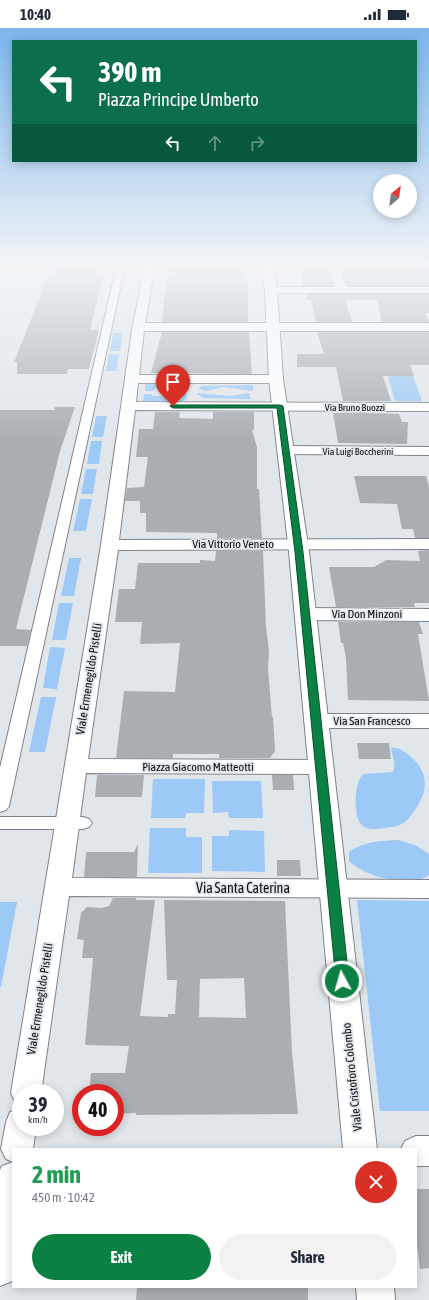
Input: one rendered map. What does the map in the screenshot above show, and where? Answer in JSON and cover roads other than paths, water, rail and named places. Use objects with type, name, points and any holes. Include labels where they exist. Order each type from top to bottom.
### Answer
[{"type":"street","points":[[0,806],[108,324]]},
{"type":"street","points":[[139,327],[429,327]]},
{"type":"street","name":"Viale Ermenegildo Pistelli","points":[[27,1084],[58,887],[74,824],[75,766],[110,545],[139,327]]},
{"type":"street","name":"Viale Cristoforo Colombo","points":[[272,327],[276,379],[298,544],[360,1148]]},
{"type":"street","points":[[133,379],[276,379]]},
{"type":"street","name":"Via Bruno Buozzi","points":[[129,406],[429,407]]},
{"type":"street","name":"Via Luigi Boccherini","points":[[286,450],[429,451]]},
{"type":"street","name":"Via Vittorio Veneto","points":[[110,545],[429,544]]},
{"type":"street","name":"Via Don Minzoni","points":[[305,614],[429,615]]},
{"type":"street","name":"Via San Francesco","points":[[315,721],[429,720]]},
{"type":"street","name":"Piazza Giacomo Matteotti","points":[[75,766],[320,767]]},
{"type":"street","points":[[0,823],[74,824]]},
{"type":"street","name":"Via Santa Caterina","points":[[58,887],[429,889]]},
{"type":"street","points":[[17,1148],[19,1136]]},
{"type":"street","points":[[417,1151],[429,1151]]},
{"type":"street","points":[[0,1269],[12,1184]]},
{"type":"street","points":[[375,1288],[376,1300]]}]
